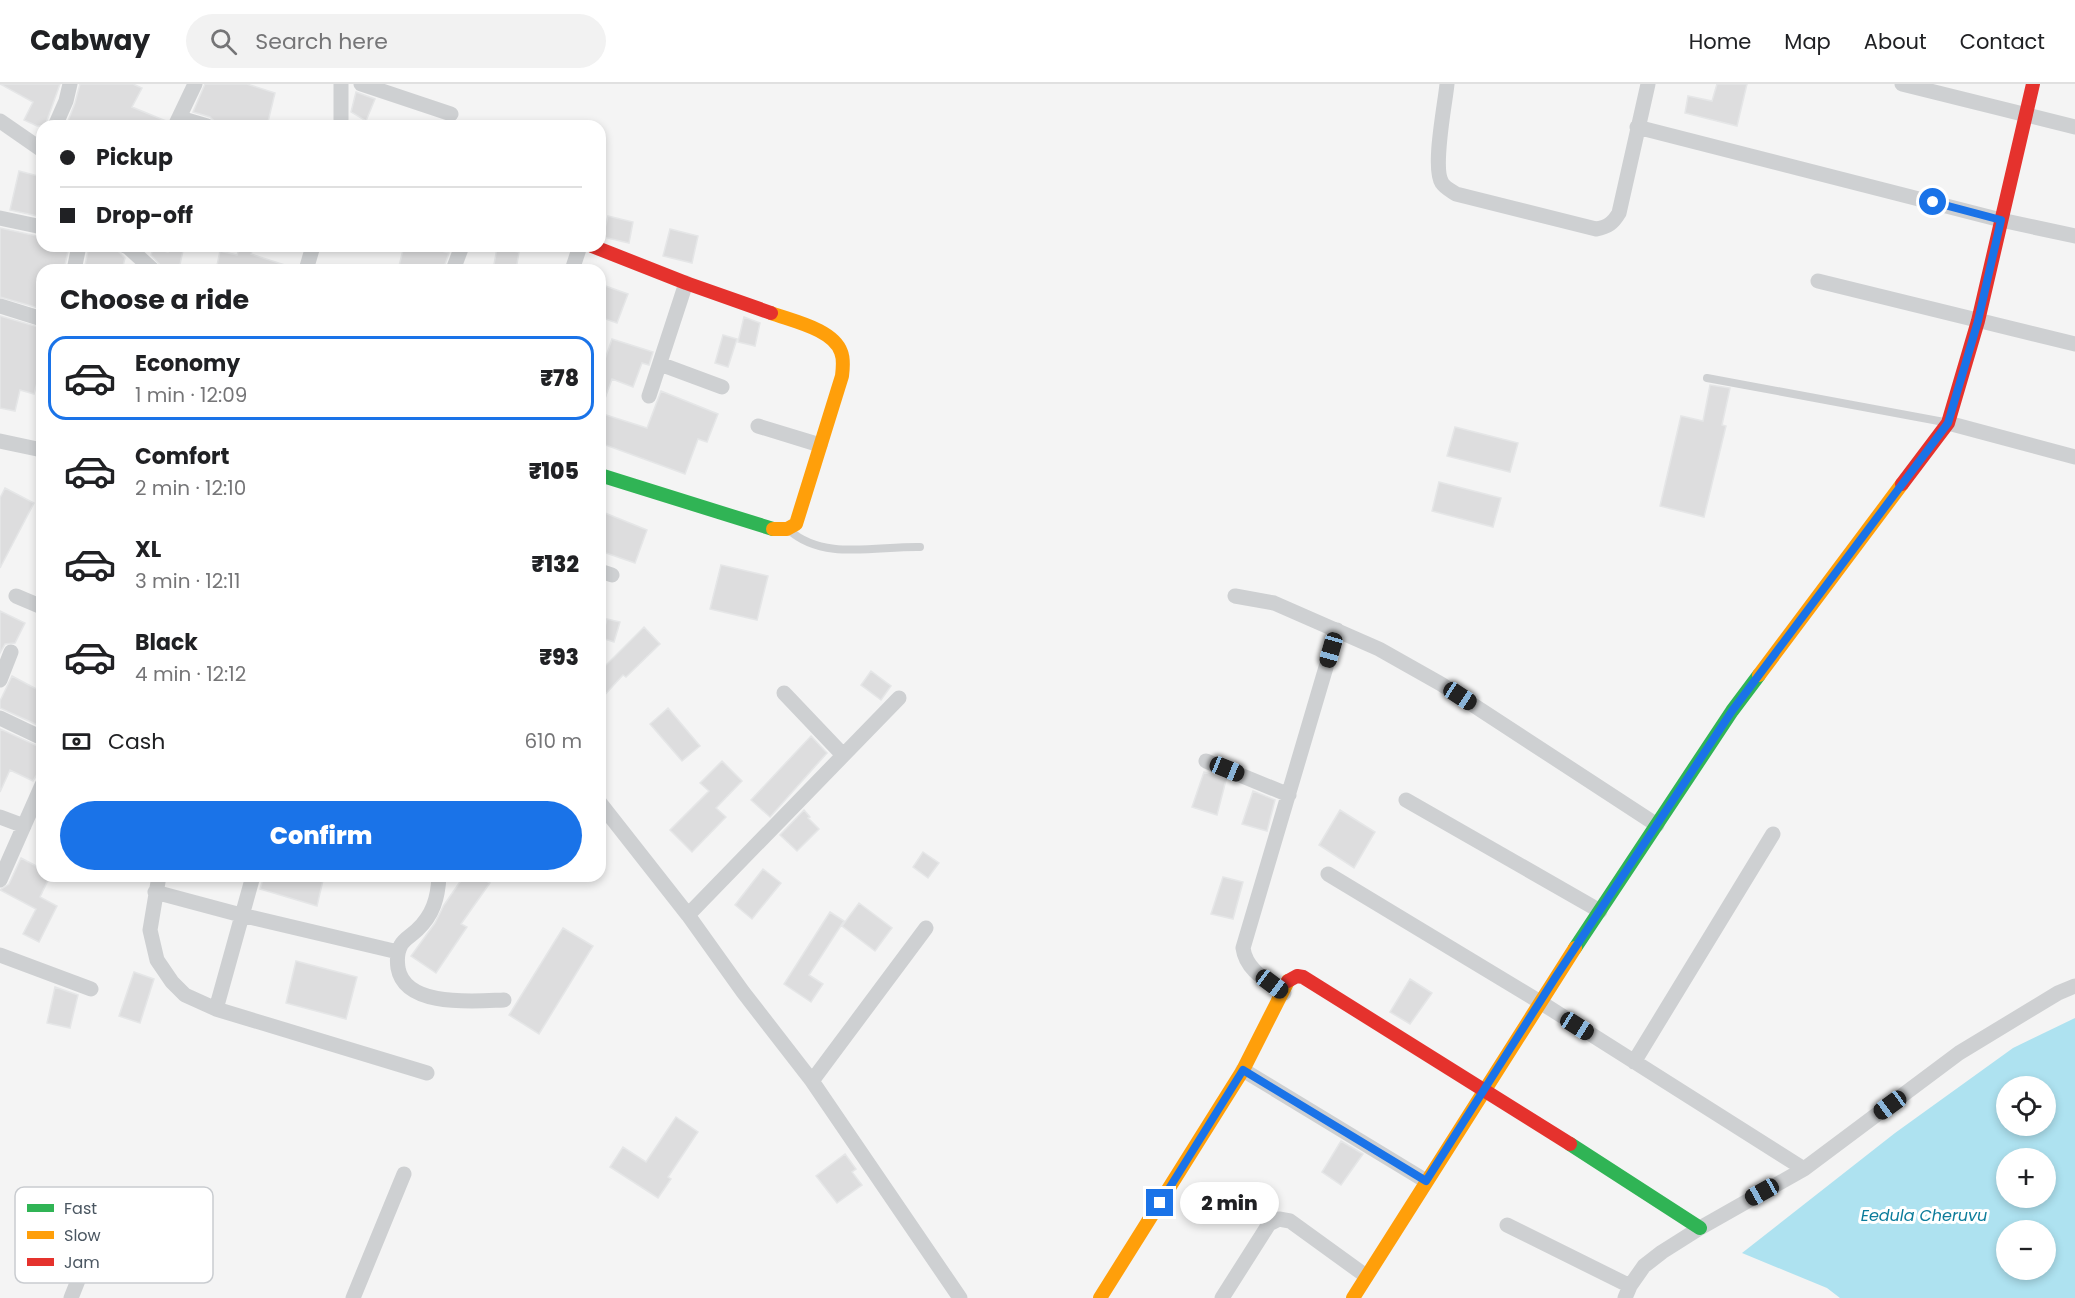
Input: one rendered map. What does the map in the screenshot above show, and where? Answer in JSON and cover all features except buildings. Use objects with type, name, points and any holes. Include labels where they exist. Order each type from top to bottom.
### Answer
[{"type":"street","points":[[58,120],[70,84]]},
{"type":"street","points":[[179,120],[195,84]]},
{"type":"street","points":[[341,84],[341,120]]},
{"type":"street","points":[[361,84],[451,114]]},
{"type":"street","points":[[1447,84],[1437,161],[1438,175],[1442,184],[1456,195],[1596,230],[1614,222],[1619,213],[1648,84]]},
{"type":"street","points":[[1902,84],[2075,127]]},
{"type":"street","points":[[1353,1298],[1540,1002],[1732,711],[1948,423],[1978,321],[2032,84]]},
{"type":"street","points":[[0,121],[36,146]]},
{"type":"street","points":[[1637,127],[2001,220],[2075,236]]},
{"type":"street","points":[[0,218],[36,226]]},
{"type":"street","points":[[133,252],[146,264]]},
{"type":"street","points":[[606,252],[821,331],[838,343],[843,357],[842,376],[796,524],[788,529],[775,530],[606,478]]},
{"type":"street","points":[[1818,281],[2075,344]]},
{"type":"street","points":[[649,396],[686,283]]},
{"type":"street","points":[[0,306],[36,317]]},
{"type":"street","points":[[660,364],[722,387]]},
{"type":"street","points":[[1948,423],[2075,457]]},
{"type":"street","points":[[758,426],[820,445]]},
{"type":"street","points":[[0,441],[36,449]]},
{"type":"street","points":[[16,596],[36,604]]},
{"type":"street","points":[[1235,596],[1274,603],[1379,648],[1441,684],[1657,825]]},
{"type":"street","points":[[1284,993],[1249,966],[1243,948],[1337,630]]},
{"type":"street","points":[[0,680],[11,652]]},
{"type":"street","points":[[784,693],[843,755]]},
{"type":"street","points":[[688,915],[898,698]]},
{"type":"street","points":[[0,718],[36,735]]},
{"type":"street","points":[[1206,761],[1289,795]]},
{"type":"street","points":[[0,880],[36,798]]},
{"type":"street","points":[[1406,800],[1600,911]]},
{"type":"street","points":[[606,810],[812,1081],[960,1298]]},
{"type":"street","points":[[0,817],[24,826]]},
{"type":"street","points":[[1634,1062],[1773,834]]},
{"type":"street","points":[[1328,874],[1540,1002],[1804,1169]]},
{"type":"street","points":[[158,882],[150,930],[157,960],[172,982],[185,995],[216,1009],[427,1073]]},
{"type":"street","points":[[216,1009],[251,882]]},
{"type":"street","points":[[438,882],[430,918],[404,942],[398,952],[400,976],[413,991],[446,1001],[504,1000]]},
{"type":"street","points":[[155,892],[398,952]]},
{"type":"street","points":[[812,1081],[926,928]]},
{"type":"street","points":[[0,955],[91,989]]},
{"type":"street","points":[[1100,1298],[1243,1070],[1292,977],[1297,976],[1303,977],[1484,1089],[1700,1228]]},
{"type":"street","points":[[1507,1226],[1628,1292],[1644,1266],[1662,1252],[1804,1169],[1959,1053],[2058,993],[2075,986]]},
{"type":"street","points":[[1243,1070],[1426,1181]]},
{"type":"street","points":[[353,1298],[404,1174]]},
{"type":"street","points":[[1222,1298],[1269,1224],[1279,1218],[1290,1221],[1365,1276]]},
{"type":"street","points":[[71,1298],[77,1283]]},
{"type":"lane","points":[[1707,378],[1948,423]]},
{"type":"lane","points":[[788,529],[799,540],[848,551],[892,546],[920,547]]},
{"type":"water","name":"Eedula Cheruvu","points":[[2075,1018],[2075,1298],[1840,1298],[1827,1288],[1742,1253],[1895,1133],[2013,1048]]},
{"type":"traffic: fast","points":[[606,477],[773,529]]},
{"type":"traffic: fast","points":[[1575,948],[1732,711],[1759,675]]},
{"type":"traffic: fast","points":[[1570,1144],[1700,1228]]},
{"type":"traffic: slow","points":[[771,313],[811,327],[830,337],[837,344],[843,358],[842,376],[796,524],[787,529],[773,529]]},
{"type":"traffic: slow","points":[[1759,675],[1902,484]]},
{"type":"traffic: slow","points":[[1353,1298],[1575,948]]},
{"type":"traffic: slow","points":[[1100,1298],[1243,1070],[1288,981]]},
{"type":"traffic: jam","points":[[1902,484],[1948,423],[1978,321],[2033,84]]},
{"type":"traffic: jam","points":[[606,252],[771,313]]},
{"type":"traffic: jam","points":[[1288,981],[1297,976],[1303,977],[1570,1144]]},
{"type":"route","points":[[1160,1203],[1243,1070],[1426,1181],[1555,978],[1732,711],[1948,423],[1978,321],[2001,220],[1933,202]]}]
